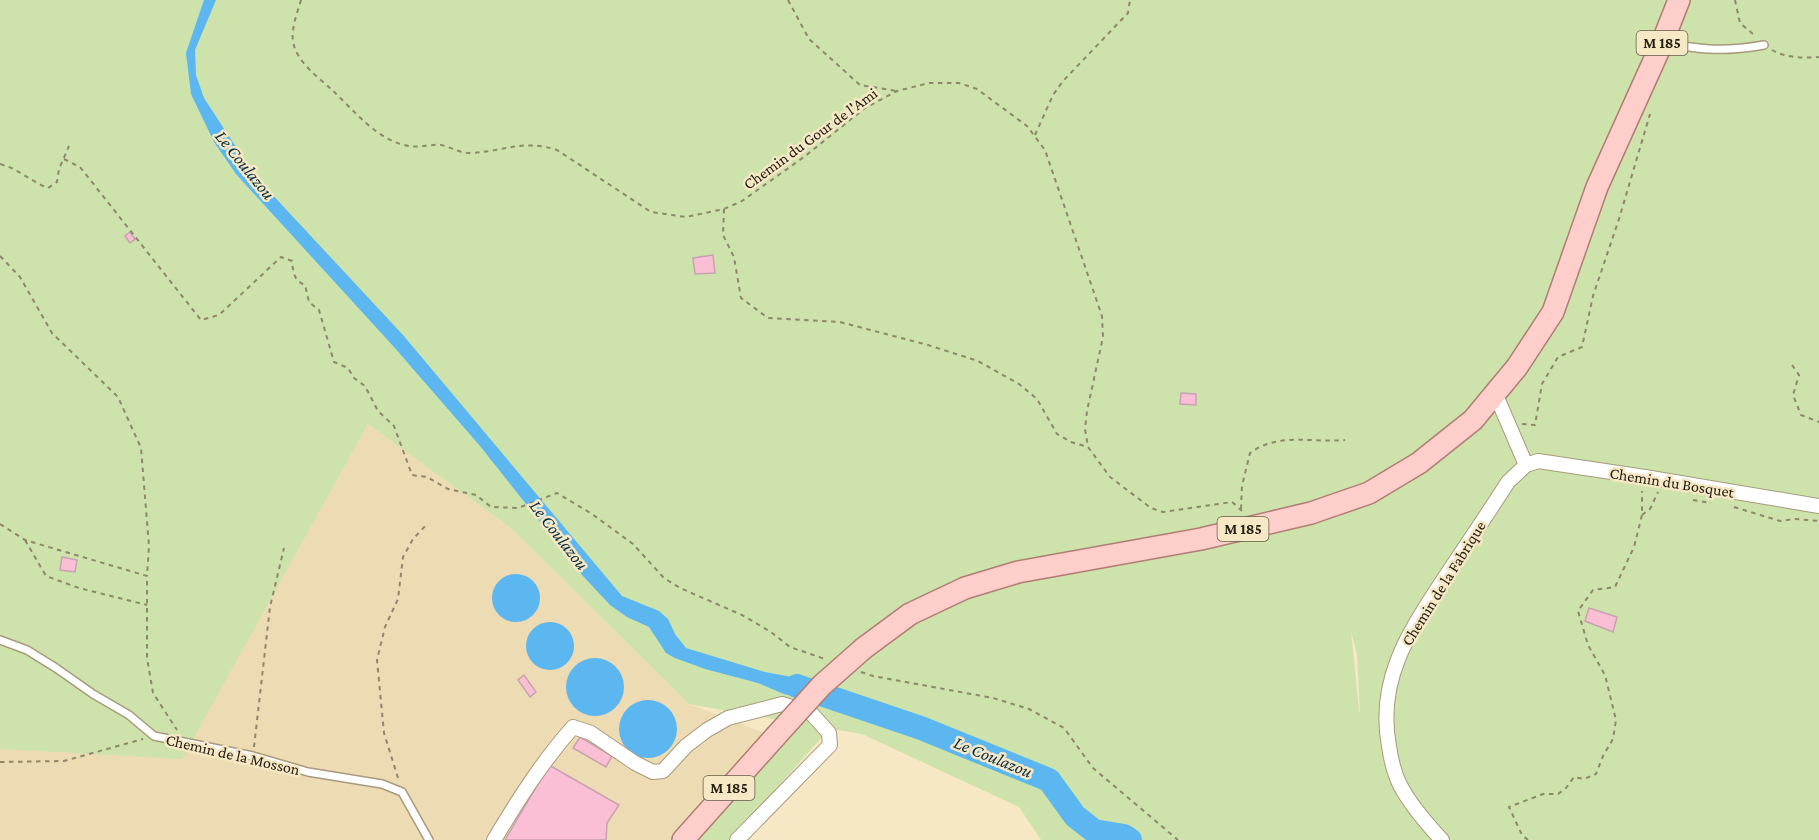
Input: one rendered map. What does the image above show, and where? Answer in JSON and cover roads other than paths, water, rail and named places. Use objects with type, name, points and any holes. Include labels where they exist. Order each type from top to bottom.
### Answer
[{"type":"main road","name":"M 185","points":[[682,840],[822,685],[864,648],[910,615],[965,588],[1018,572],[1242,519],[1311,513],[1369,493],[1419,463],[1473,420],[1516,367],[1557,303],[1597,187],[1662,43],[1678,0]]},
{"type":"street","points":[[1495,393],[1526,465]]},
{"type":"street","name":"Chemin du Bosquet","points":[[1526,465],[1538,461],[1819,506]]},
{"type":"street","name":"Chemin de la Fabrique","points":[[1442,840],[1415,809],[1400,785],[1392,766],[1387,735],[1386,707],[1392,676],[1401,650],[1415,623],[1508,482],[1526,465]]},
{"type":"street","points":[[494,840],[524,789],[554,748],[573,727],[591,733],[653,772],[663,771],[686,746],[728,718],[782,704],[811,713],[829,733],[830,745],[737,840]]},
{"type":"lane","points":[[1662,43],[1704,50],[1732,50],[1764,45]]},
{"type":"lane","name":"Chemin de la Mosson","points":[[0,640],[27,650],[56,668],[93,694],[129,715],[154,736],[253,756],[308,772],[382,784],[402,792],[429,840]]},
{"type":"water","points":[[204,0],[216,0],[195,50],[196,75],[204,98],[255,176],[403,335],[622,596],[659,611],[668,619],[675,634],[686,648],[765,672],[821,684],[804,699],[675,658],[666,653],[649,627],[627,617],[610,605],[583,576],[480,446],[394,347],[236,174],[214,142],[191,94],[186,53]]},
{"type":"water","points":[[511,574],[521,574],[533,581],[540,593],[540,603],[533,615],[521,622],[511,622],[496,611],[492,603],[492,593],[503,578]]},
{"type":"water","points":[[545,622],[555,622],[567,629],[574,641],[574,651],[567,663],[555,670],[545,670],[530,659],[526,651],[526,641],[537,626]]},
{"type":"water","points":[[595,658],[611,663],[619,671],[624,687],[619,703],[611,711],[595,716],[579,711],[571,703],[566,687],[571,671],[579,663]]},
{"type":"water","points":[[648,700],[664,705],[672,713],[677,729],[672,745],[664,753],[648,758],[632,753],[624,745],[619,729],[624,713],[632,705]]},
{"type":"waterway","name":"Le Coulazou","points":[[797,686],[921,728],[1049,780],[1075,816],[1094,831],[1124,836],[1130,840]]}]
